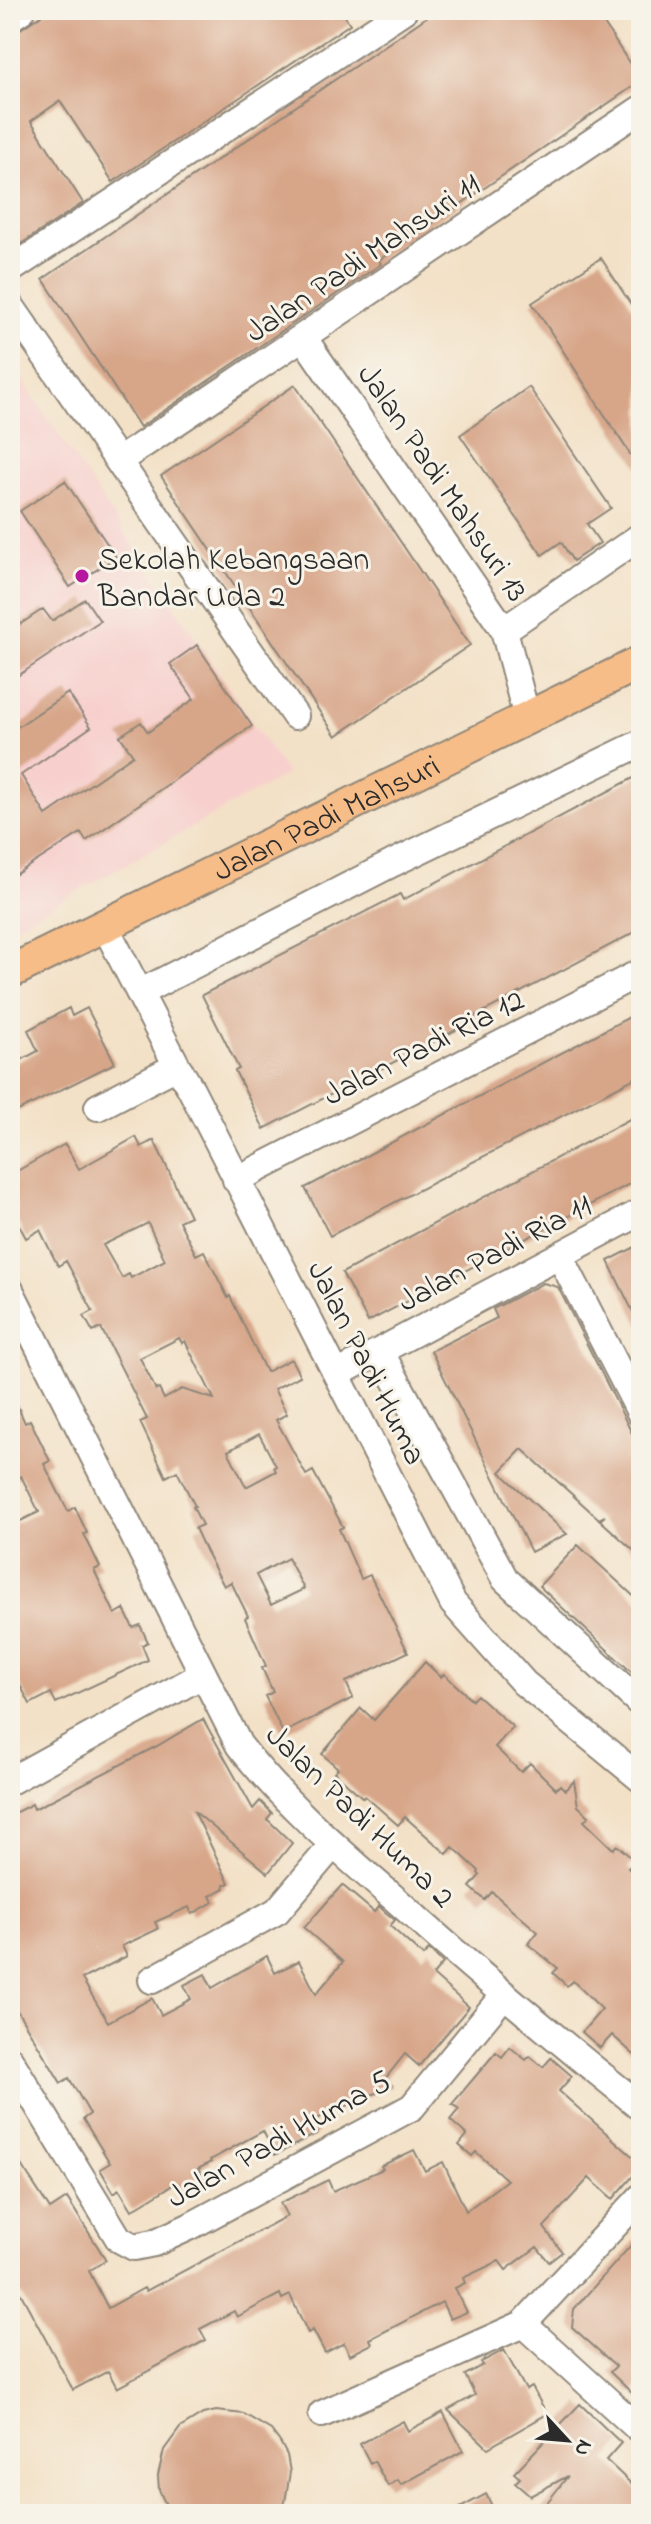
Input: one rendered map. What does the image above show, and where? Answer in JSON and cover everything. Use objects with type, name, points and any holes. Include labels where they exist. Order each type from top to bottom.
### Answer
[{"type":"main road","name":"Jalan Padi Mahsuri","points":[[10,972],[641,662]]},
{"type":"street","points":[[10,18],[22,10]]},
{"type":"street","points":[[10,270],[395,12]]},
{"type":"street","name":"Jalan Padi Mahsuri 11","points":[[120,460],[641,109]]},
{"type":"street","points":[[10,305],[295,716]]},
{"type":"street","name":"Jalan Padi Mahsuri 13","points":[[303,337],[504,630],[527,718]]},
{"type":"street","points":[[504,630],[641,536]]},
{"type":"street","points":[[141,992],[393,863],[641,743]]},
{"type":"street","name":"Jalan Padi Huma","points":[[104,924],[453,1603],[524,1683],[641,1779]]},
{"type":"street","name":"Jalan Padi Ria 12","points":[[236,1180],[641,972]]},
{"type":"street","points":[[98,1107],[177,1066]]},
{"type":"street","name":"Jalan Padi Ria 11","points":[[337,1374],[641,1212]]},
{"type":"street","points":[[560,1256],[641,1414]]},
{"type":"street","name":"Jalan Padi Huma 2","points":[[10,1290],[239,1745],[264,1777],[333,1845],[503,1996],[641,2107]]},
{"type":"street","name":"Jalan Padi Huma","points":[[380,1351],[505,1579],[641,1704]]},
{"type":"street","points":[[10,1781],[202,1675]]},
{"type":"street","points":[[152,1980],[277,1911],[333,1845]]},
{"type":"street","name":"Jalan Padi Huma 5","points":[[10,2060],[119,2239],[134,2247],[154,2243],[189,2227],[412,2107],[503,1996]]},
{"type":"street","points":[[322,2414],[523,2324],[641,2197]]},
{"type":"street","points":[[523,2324],[641,2431]]},
{"type":"shaded area","name":"Sekolah Kebangsaan Bandar Uda 2","points":[[18,374],[287,774],[10,929],[10,378]]},
{"type":"building","points":[[49,10],[341,10],[350,24],[113,182],[60,101],[31,121],[83,203],[10,251],[10,36]]},
{"type":"building","points":[[437,10],[595,10],[641,81],[379,260],[381,264],[140,427],[43,279]]},
{"type":"building","points":[[601,258],[641,320],[641,471],[532,303]]},
{"type":"building","points":[[295,385],[470,645],[336,736],[161,476]]},
{"type":"building","points":[[529,387],[611,508],[587,524],[600,543],[573,561],[561,542],[542,555],[460,435]]},
{"type":"building","points":[[65,481],[116,557],[70,587],[20,511]]},
{"type":"building","points":[[85,599],[100,621],[10,681],[10,631],[43,609],[52,621]]},
{"type":"building","points":[[197,645],[252,726],[86,841],[81,833],[10,878],[10,732],[68,693],[91,727],[21,775],[46,815],[133,755],[120,736],[141,722],[148,732],[194,699],[170,664]]},
{"type":"building","points":[[641,774],[641,929],[460,1024],[462,1027],[264,1129],[235,1071],[239,1069],[202,995],[400,894],[403,900]]},
{"type":"building","points":[[69,1008],[72,1016],[87,1008],[115,1063],[10,1115],[10,1066],[38,1051],[28,1030]]},
{"type":"building","points":[[641,1011],[641,1075],[330,1236],[305,1188]]},
{"type":"building","points":[[641,1113],[641,1178],[368,1322],[342,1273]]},
{"type":"building","points":[[136,1137],[141,1147],[154,1140],[190,1216],[179,1221],[196,1255],[204,1251],[228,1298],[230,1296],[266,1372],[291,1359],[300,1376],[274,1389],[287,1414],[276,1420],[306,1475],[313,1471],[343,1527],[339,1529],[361,1579],[370,1575],[408,1652],[346,1682],[353,1698],[283,1733],[265,1696],[273,1692],[262,1668],[266,1666],[245,1618],[248,1616],[231,1582],[224,1586],[205,1550],[195,1528],[202,1525],[177,1471],[166,1477],[140,1422],[147,1419],[101,1328],[93,1332],[84,1316],[93,1311],[66,1261],[58,1266],[40,1230],[26,1238],[12,1212],[17,1209],[10,1197],[10,1175],[65,1144],[79,1169]],"holes":[[[148,1223],[165,1260],[131,1278],[129,1274],[122,1278],[103,1245]],[[179,1338],[182,1343],[185,1341],[214,1399],[182,1389],[164,1399],[140,1358]],[[259,1434],[276,1471],[246,1487],[228,1451]],[[288,1558],[304,1589],[271,1605],[256,1575]]]},
{"type":"building","points":[[641,1244],[641,1328],[608,1261]]},
{"type":"building","points":[[543,1283],[558,1287],[641,1451],[641,1557],[600,1520],[605,1516],[599,1519],[522,1449],[500,1472],[567,1534],[531,1552],[431,1351],[497,1318],[493,1309]]},
{"type":"building","points":[[10,1389],[25,1423],[30,1420],[50,1461],[44,1464],[68,1511],[75,1507],[100,1567],[94,1570],[115,1614],[124,1609],[133,1628],[140,1625],[148,1642],[142,1645],[148,1660],[56,1703],[51,1693],[30,1704],[18,1681],[10,1685],[10,1526],[39,1512],[21,1476],[10,1481]]},
{"type":"building","points":[[578,1545],[641,1603],[641,1681],[539,1586]]},
{"type":"building","points":[[425,1662],[441,1677],[444,1674],[472,1700],[477,1695],[513,1727],[495,1747],[521,1772],[530,1763],[556,1789],[560,1785],[565,1790],[574,1781],[578,1806],[589,1816],[584,1821],[613,1849],[617,1845],[635,1861],[628,1868],[641,1880],[641,2061],[612,2035],[600,2048],[582,2032],[602,2009],[573,1981],[567,1986],[553,1973],[558,1968],[528,1944],[538,1932],[492,1892],[485,1900],[470,1887],[480,1875],[479,1871],[453,1847],[447,1854],[405,1817],[398,1825],[334,1772],[338,1768],[322,1754],[361,1708],[374,1720]]},
{"type":"building","points":[[203,1719],[253,1809],[260,1801],[272,1813],[267,1819],[292,1843],[268,1873],[194,1811],[229,1883],[210,1896],[213,1902],[192,1914],[189,1907],[155,1922],[158,1929],[122,1946],[127,1956],[82,1979],[108,2022],[152,1998],[161,2015],[191,1999],[184,1985],[205,1974],[212,1988],[267,1956],[275,1973],[299,1961],[316,1994],[343,1962],[304,1928],[342,1885],[374,1912],[379,1906],[395,1920],[390,1926],[423,1956],[429,1950],[443,1963],[433,1975],[469,2007],[419,2066],[405,2054],[385,2079],[392,2086],[312,2121],[318,2133],[275,2155],[263,2131],[198,2169],[204,2179],[182,2193],[176,2183],[132,2210],[119,2189],[114,2193],[100,2169],[110,2163],[83,2119],[90,2114],[69,2078],[61,2083],[10,1999],[10,1815],[32,1804],[34,1809]]},
{"type":"building","points":[[510,2047],[526,2060],[530,2056],[543,2067],[551,2058],[572,2076],[559,2091],[641,2164],[613,2199],[589,2178],[544,2227],[562,2252],[549,2262],[537,2247],[506,2270],[499,2261],[463,2278],[465,2283],[455,2288],[467,2312],[450,2319],[442,2302],[370,2339],[372,2344],[350,2355],[344,2343],[325,2353],[313,2330],[308,2333],[290,2295],[282,2299],[280,2294],[237,2317],[234,2311],[200,2329],[206,2340],[117,2388],[108,2371],[73,2390],[21,2294],[16,2298],[10,2288],[10,2148],[50,2209],[67,2198],[106,2260],[89,2271],[108,2308],[287,2216],[280,2203],[328,2180],[333,2191],[383,2169],[381,2166],[414,2150],[425,2171],[443,2162],[466,2211],[507,2180],[476,2152],[472,2156],[459,2145],[467,2135],[450,2120],[459,2109],[452,2104],[496,2052],[502,2057]]},
{"type":"building","points":[[641,2234],[641,2384],[632,2393],[610,2372],[616,2366],[572,2327],[574,2309]]},
{"type":"building","points":[[504,2350],[526,2390],[532,2387],[547,2414],[488,2448],[448,2410],[475,2395],[465,2375]]},
{"type":"building","points":[[580,2404],[621,2443],[606,2460],[641,2493],[641,2499],[627,2514],[538,2514],[568,2476],[530,2496],[515,2483],[520,2478],[514,2473]]},
{"type":"building","points":[[216,2411],[244,2414],[271,2430],[280,2442],[287,2455],[290,2472],[285,2502],[278,2514],[170,2514],[159,2490],[158,2475],[164,2450],[180,2428],[203,2414]]},
{"type":"building","points":[[443,2412],[463,2451],[401,2485],[398,2480],[388,2486],[360,2444],[403,2421],[408,2431]]},
{"type":"building","points":[[486,2494],[496,2514],[449,2514]]},
{"type":"place","name":"Sekolah Kebangsaan Bandar Uda 2","points":[[82,576]]}]
